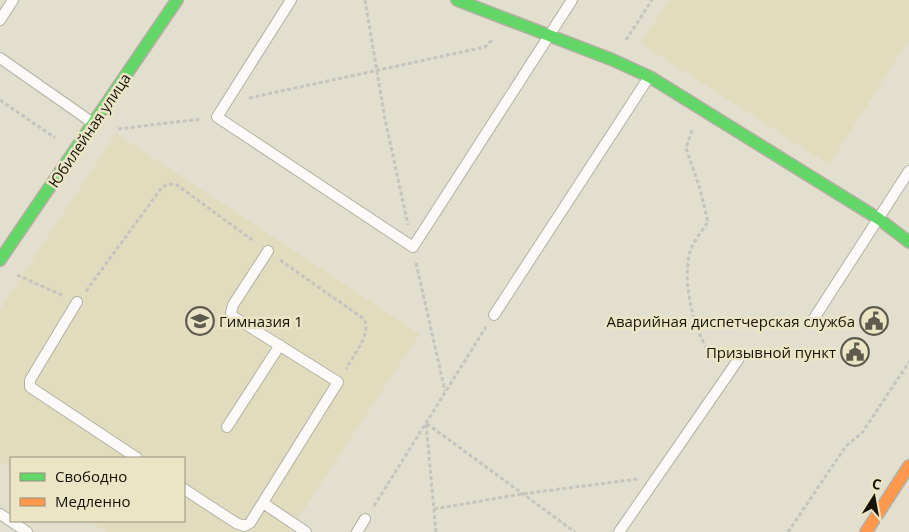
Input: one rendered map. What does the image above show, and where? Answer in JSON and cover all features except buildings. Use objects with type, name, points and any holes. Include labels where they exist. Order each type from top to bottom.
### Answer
[{"type":"street","name":"Юбилейная улица","points":[[0,260],[177,0]]},
{"type":"street","points":[[457,0],[550,34],[650,77],[879,219],[909,242]]},
{"type":"street","points":[[866,532],[909,466]]},
{"type":"lane","points":[[0,20],[13,0]]},
{"type":"lane","points":[[291,0],[217,117],[413,246],[572,0]]},
{"type":"lane","points":[[0,58],[94,124]]},
{"type":"lane","points":[[494,315],[650,77]]},
{"type":"lane","points":[[811,323],[909,171]]},
{"type":"lane","points":[[185,490],[236,523],[244,526],[250,523],[338,382],[234,317],[231,312],[233,305],[268,251]]},
{"type":"lane","points":[[77,302],[30,380],[30,387],[135,457]]},
{"type":"lane","points":[[227,427],[280,345]]},
{"type":"lane","points":[[619,532],[738,360]]},
{"type":"lane","points":[[263,503],[306,532]]},
{"type":"lane","points":[[357,532],[366,519]]},
{"type":"lane","points":[[12,522],[27,532]]},
{"type":"path","points":[[365,0],[376,70],[445,391]]},
{"type":"path","points":[[613,60],[652,0]]},
{"type":"path","points":[[226,103],[484,47],[513,22]]},
{"type":"path","points":[[0,100],[74,151]]},
{"type":"path","points":[[704,111],[690,134],[686,148],[708,222],[690,251],[686,279],[696,324],[710,355],[728,374]]},
{"type":"path","points":[[110,130],[217,117]]},
{"type":"path","points":[[12,272],[77,302],[162,187],[169,184],[177,185],[364,319],[367,325],[367,332],[338,382]]},
{"type":"path","points":[[366,519],[494,315]]},
{"type":"path","points":[[788,532],[846,446],[862,433],[909,362]]},
{"type":"path","points":[[426,424],[575,532]]},
{"type":"path","points":[[426,424],[436,532]]},
{"type":"path","points":[[434,509],[634,478],[654,482]]},
{"type":"shaded area","points":[[669,0],[909,0],[909,40],[829,165],[640,43]]},
{"type":"shaded area","name":"Гимназия 1","points":[[116,133],[420,334],[289,532],[107,532],[92,522],[185,522],[185,457],[10,457],[10,468],[0,461],[0,309]]},
{"type":"traffic: fast","points":[[0,260],[177,0]]},
{"type":"traffic: fast","points":[[457,0],[613,60],[650,77],[879,219],[909,242]]},
{"type":"traffic: slow","points":[[866,532],[909,466]]},
{"type":"place","name":"Гимназия 1","points":[[200,321]]},
{"type":"place","name":"Аварийная диспетчерская служба","points":[[874,321]]},
{"type":"place","name":"Призывной пункт","points":[[855,352]]}]
